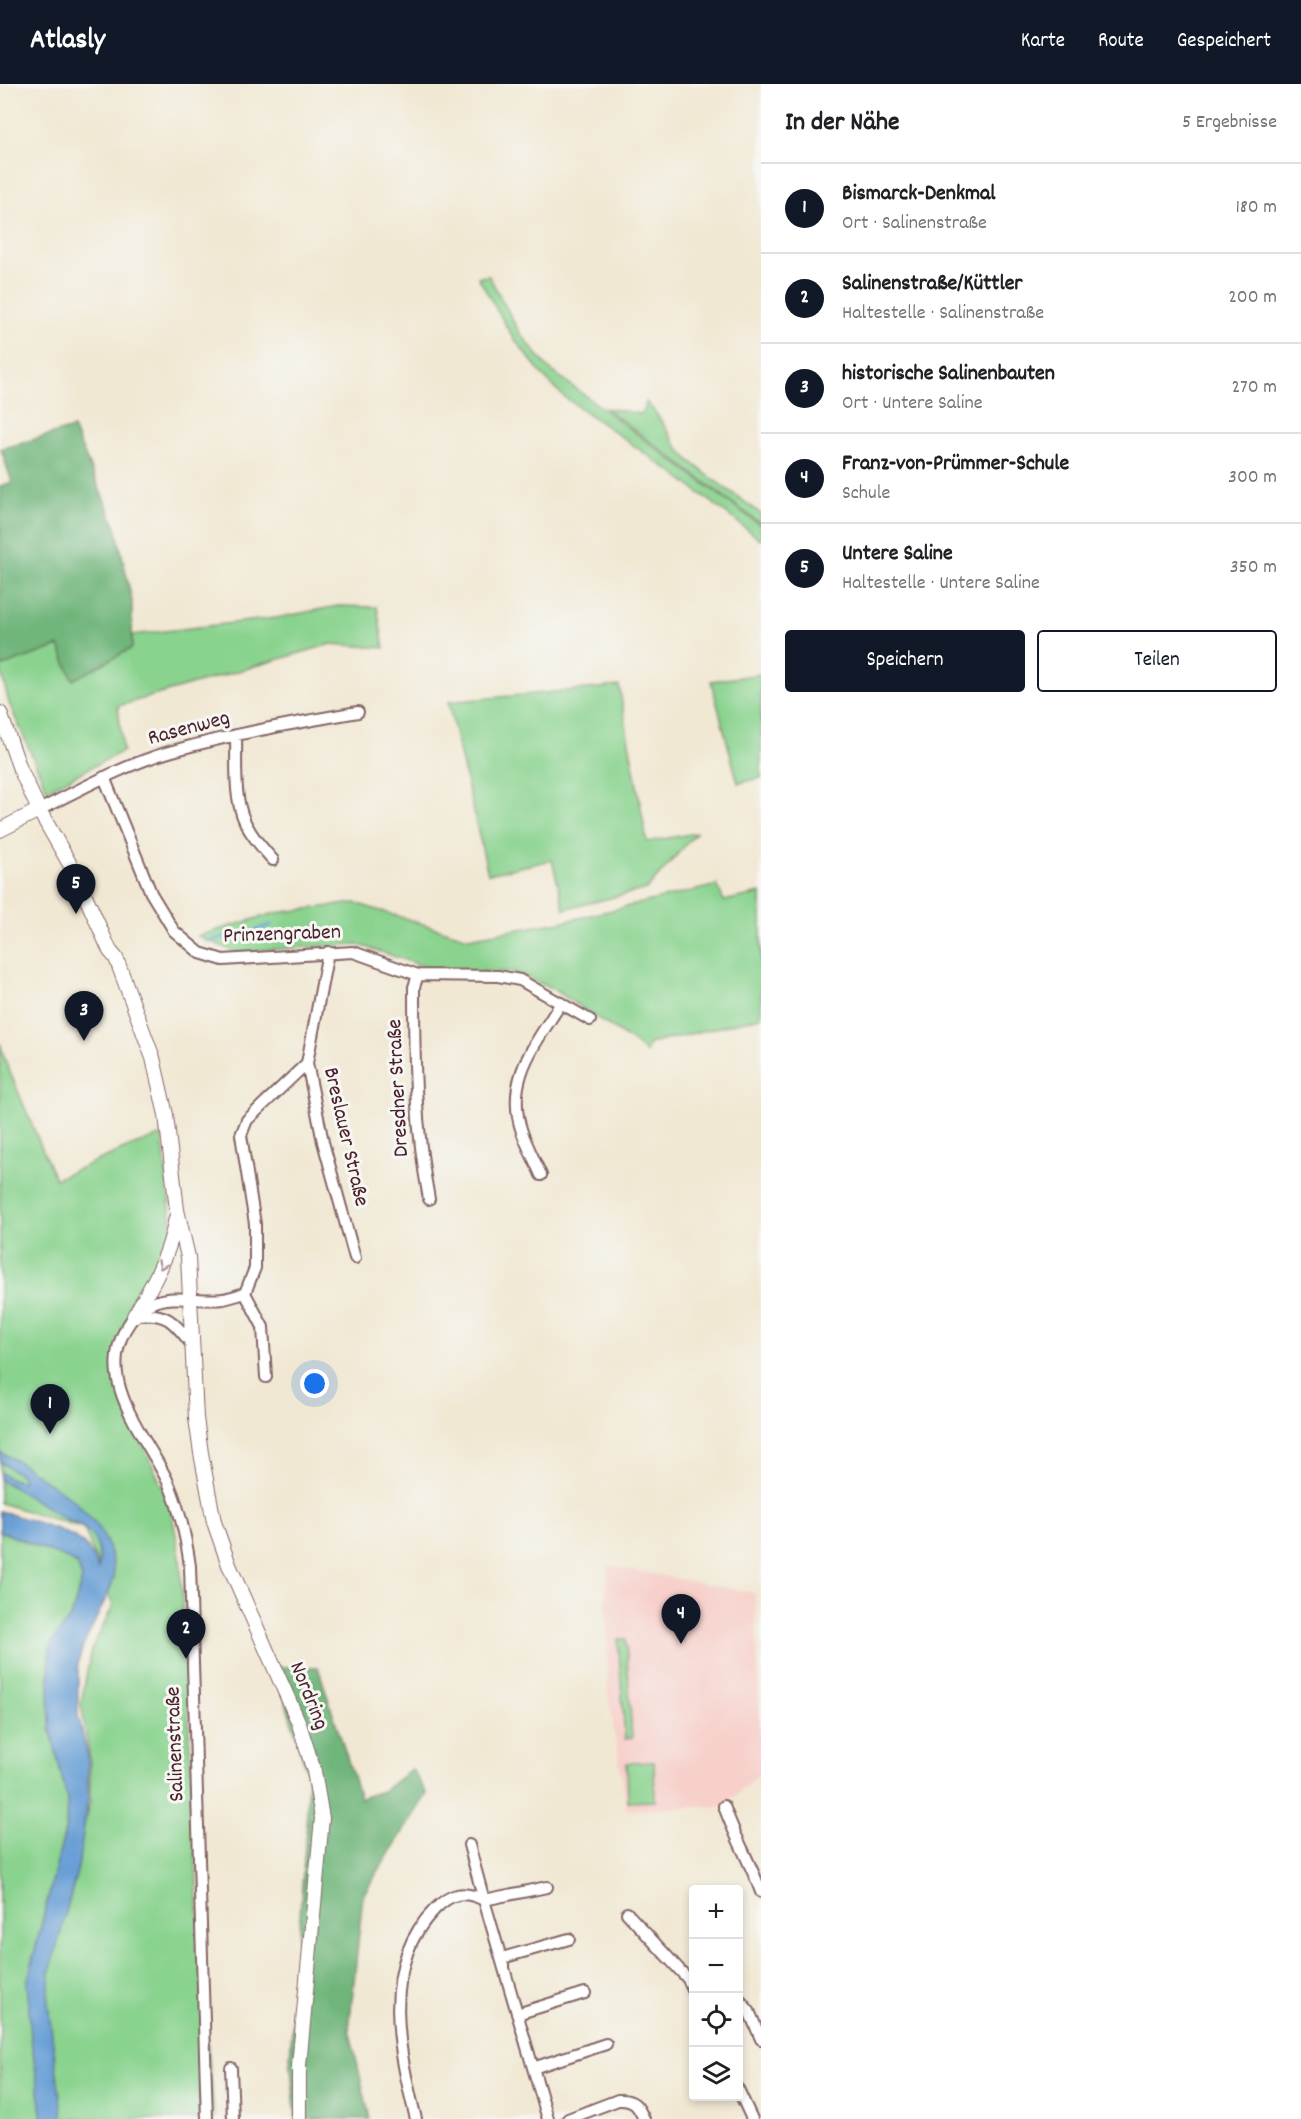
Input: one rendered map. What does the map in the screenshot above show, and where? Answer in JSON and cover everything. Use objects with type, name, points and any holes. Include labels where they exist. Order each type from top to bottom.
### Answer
[{"type":"main road","points":[[0,712],[4,738],[39,810],[76,875],[110,951],[116,958],[153,1058],[166,1115],[177,1210],[171,1244],[161,1269],[134,1316]]},
{"type":"main road","points":[[0,830],[39,810]]},
{"type":"main road","name":"Nordring","points":[[177,1210],[188,1257],[199,1442],[214,1522],[229,1565],[298,1721],[314,1771],[322,1818],[299,2066],[299,2119]]},
{"type":"street","name":"Rasenweg","points":[[39,810],[104,777],[168,752],[236,735],[358,712]]},
{"type":"street","points":[[236,735],[238,800],[242,815],[250,831],[273,860]]},
{"type":"street","name":"Prinzengraben","points":[[104,777],[152,893],[174,931],[200,953],[223,960],[353,952],[418,975],[498,976],[520,980],[590,1020]]},
{"type":"street","name":"Breslauer Straße","points":[[328,952],[307,1063],[323,1142],[355,1258]]},
{"type":"street","name":"Dresdner Straße","points":[[418,975],[414,987],[414,1082],[420,1154],[429,1199]]},
{"type":"street","points":[[541,1175],[522,1131],[517,1107],[517,1085],[524,1063],[561,1003]]},
{"type":"street","points":[[266,1377],[263,1327],[245,1293],[255,1268],[255,1224],[241,1135],[247,1120],[307,1063]]},
{"type":"street","points":[[134,1316],[150,1304],[167,1299],[223,1299],[245,1293]]},
{"type":"street","points":[[134,1316],[151,1314],[166,1317],[178,1327],[192,1345]]},
{"type":"street","name":"Salinenstraße","points":[[134,1316],[117,1346],[116,1362],[122,1396],[136,1429],[167,1479],[176,1500],[186,1537],[190,1566],[193,1696],[201,1858],[207,2119]]},
{"type":"street","points":[[724,1806],[761,1892]]},
{"type":"street","points":[[469,1845],[548,2119]]},
{"type":"street","points":[[416,2119],[407,2084],[398,2006],[405,1956],[427,1917],[443,1902],[459,1894],[471,1894],[484,1900],[547,1887]]},
{"type":"street","points":[[627,1913],[689,1982]]},
{"type":"street","points":[[502,1958],[569,1939]]},
{"type":"street","points":[[517,2014],[585,1993]]},
{"type":"street","points":[[743,2004],[761,2039]]},
{"type":"street","points":[[533,2068],[606,2043]]},
{"type":"street","points":[[231,2068],[232,2119]]},
{"type":"street","points":[[568,2119],[618,2100],[632,2101],[637,2105],[644,2119]]},
{"type":"street","points":[[743,2100],[752,2119]]},
{"type":"shaded area","points":[[609,1566],[755,1593],[761,1773],[724,1806],[627,1810],[608,1695],[606,1591]]},
{"type":"green space","points":[[489,276],[520,333],[548,368],[761,526],[761,540],[677,476],[563,396],[545,378],[512,336],[478,277]]},
{"type":"green space","points":[[646,402],[687,458],[761,514],[761,524],[605,408],[641,414]]},
{"type":"green space","points":[[73,428],[116,527],[132,601],[132,648],[73,680],[59,646],[0,667],[0,486],[12,482],[1,449]]},
{"type":"green space","points":[[338,606],[377,607],[384,648],[331,644],[118,706],[123,751],[47,790],[9,703],[0,667],[59,646],[73,680],[132,648],[132,635],[276,618]]},
{"type":"green space","points":[[761,674],[761,778],[738,783],[711,681]]},
{"type":"green space","points":[[619,686],[647,842],[696,833],[647,889],[564,909],[552,860],[488,874],[448,702]]},
{"type":"green space","points":[[717,885],[724,901],[761,893],[761,1017],[649,1044],[646,1053],[632,1041],[555,990],[515,972],[438,971],[357,944],[235,952],[198,936],[275,913],[355,903],[468,938],[566,921]]},
{"type":"green space","points":[[0,1043],[6,1063],[55,1179],[162,1135],[173,1236],[117,1346],[126,1405],[170,1505],[180,1556],[203,1997],[215,2119],[59,2119],[40,1995],[90,1801],[90,1759],[81,1704],[91,1650],[113,1606],[84,1528],[0,1503]]},
{"type":"green space","points":[[0,1531],[77,1564],[82,1579],[72,1615],[50,1645],[49,1689],[67,1800],[66,1827],[33,1957],[31,2038],[43,2119],[0,2119]]},
{"type":"green space","points":[[618,1639],[626,1639],[632,1738],[625,1739]]},
{"type":"green space","points":[[275,1667],[318,1667],[360,1798],[383,1791],[412,1769],[427,1794],[363,1895],[349,2029],[370,2119],[296,2119],[290,2058],[308,1775]]},
{"type":"green space","points":[[654,1762],[655,1801],[628,1802],[627,1763]]},
{"type":"water","points":[[0,1452],[19,1462],[75,1501],[98,1526],[107,1543],[113,1563],[114,1578],[78,1662],[78,1715],[88,1756],[88,1798],[78,1868],[50,1971],[48,2004],[63,2119],[43,2119],[31,2038],[27,1983],[66,1827],[67,1800],[50,1727],[50,1645],[72,1615],[82,1579],[77,1564],[0,1531],[0,1511],[34,1521],[79,1540],[94,1558],[98,1570],[99,1554],[96,1543],[87,1531],[0,1480],[0,1472],[11,1479],[23,1482],[21,1475],[0,1462]]},
{"type":"waterway","points":[[206,941],[248,933],[271,925]]},
{"type":"place","name":"Untere Saline","points":[[76,914]]},
{"type":"place","name":"historische Salinenbauten","points":[[84,1041]]},
{"type":"place","name":"Bismarck-Denkmal","points":[[50,1434]]},
{"type":"place","name":"Franz-von-Prümmer-Schule","points":[[681,1644]]},
{"type":"place","name":"Salinenstraße/Küttler","points":[[186,1659]]}]
